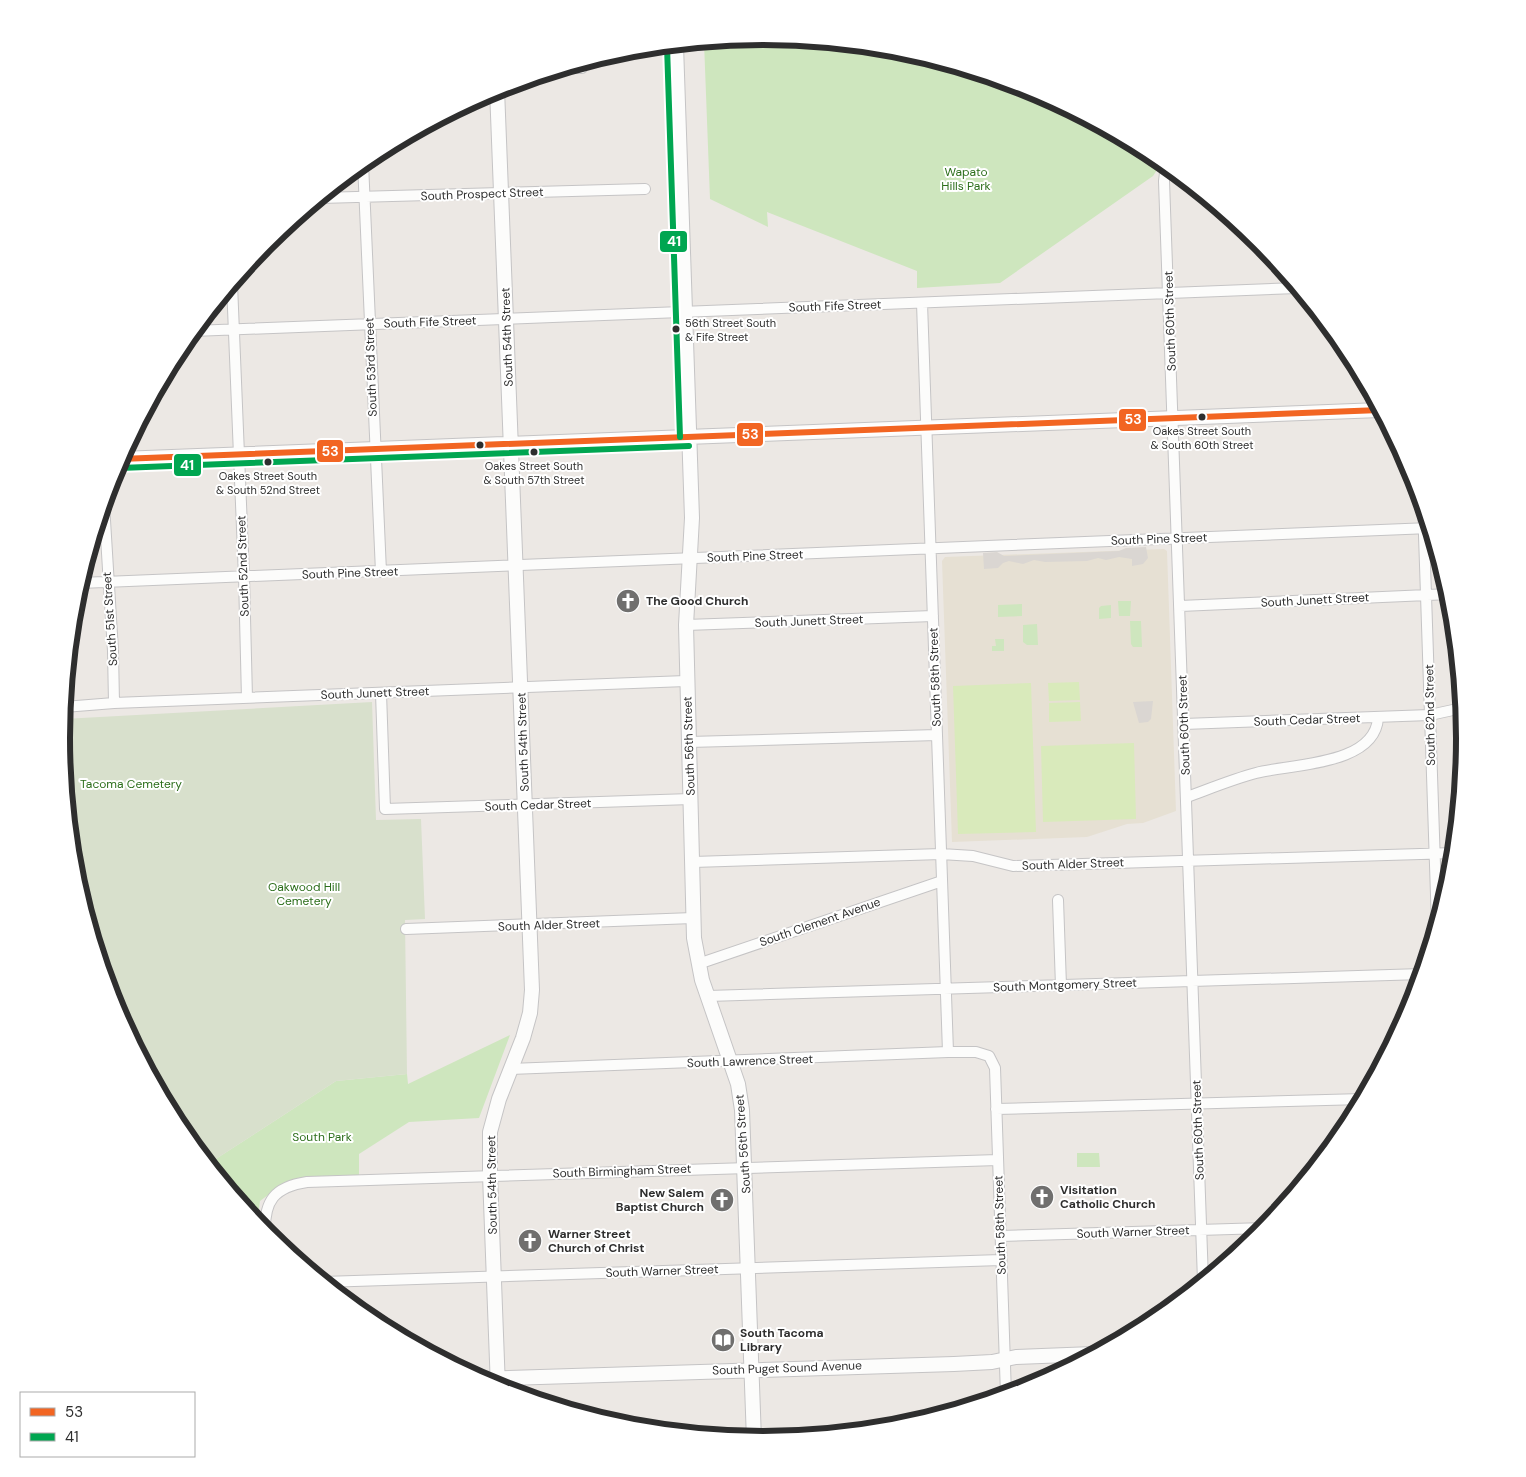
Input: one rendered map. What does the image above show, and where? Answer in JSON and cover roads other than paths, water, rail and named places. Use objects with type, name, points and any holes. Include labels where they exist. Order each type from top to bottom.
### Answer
[{"type":"street","name":"South 56th Street","points":[[676,51],[692,518],[686,625],[686,681],[693,862],[693,918],[698,964],[741,1096],[749,1268],[750,1370],[754,1432]]},
{"type":"street","name":"South 54th Street","points":[[497,98],[532,990],[530,1013],[492,1123],[490,1175],[498,1379]]},
{"type":"street","name":"South 53rd Street","points":[[363,172],[381,572]]},
{"type":"street","name":"South 60th Street","points":[[1166,175],[1164,181],[1170,293],[1203,1274]]},
{"type":"street","name":"South Prospect Street","points":[[329,198],[645,189]]},
{"type":"street","name":"South Fife Street","points":[[202,331],[1290,288]]},
{"type":"street","name":"South 52nd Street","points":[[232,293],[247,698]]},
{"type":"street","name":"South 58th Street","points":[[922,302],[948,1052]]},
{"type":"street","points":[[129,459],[1374,410]]},
{"type":"street","name":"South 51st Street","points":[[105,521],[107,582],[110,590],[114,703]]},
{"type":"street","name":"South Pine Street","points":[[87,583],[1424,528]]},
{"type":"street","name":"South 62nd Street","points":[[1427,539],[1426,595],[1436,904]]},
{"type":"street","name":"South Junett Street","points":[[1180,606],[1441,594]]},
{"type":"street","name":"South Junett Street","points":[[686,625],[933,616]]},
{"type":"street","name":"South Junett Street","points":[[70,706],[114,703],[686,681]]},
{"type":"street","name":"South Cedar Street","points":[[381,693],[385,809],[691,799]]},
{"type":"street","points":[[1430,716],[1455,710]]},
{"type":"street","name":"South Cedar Street","points":[[1184,724],[1430,716]]},
{"type":"street","points":[[1187,796],[1254,773],[1332,760],[1347,754],[1372,735],[1378,718]]},
{"type":"street","points":[[689,742],[937,735]]},
{"type":"street","name":"South Alder Street","points":[[693,862],[941,854],[973,856],[1013,866],[1447,853]]},
{"type":"street","name":"South Clement Avenue","points":[[698,964],[942,881]]},
{"type":"street","points":[[1058,900],[1061,986]]},
{"type":"street","name":"South Alder Street","points":[[406,929],[530,926],[693,918]]},
{"type":"street","name":"South Montgomery Street","points":[[708,996],[1415,974]]},
{"type":"street","name":"South Lawrence Street","points":[[510,1069],[731,1062],[948,1052],[976,1052],[989,1056]]},
{"type":"street","name":"South 58th Street","points":[[989,1056],[995,1068],[1006,1388]]},
{"type":"street","points":[[996,1109],[1355,1099]]},
{"type":"street","name":"South Birmingham Street","points":[[264,1219],[267,1204],[274,1195],[300,1183],[490,1175],[998,1160]]},
{"type":"street","name":"South Warner Street","points":[[1000,1236],[1254,1228]]},
{"type":"street","name":"South Warner Street","points":[[332,1282],[1001,1260]]},
{"type":"street","name":"South Puget Sound Avenue","points":[[507,1383],[750,1370],[954,1364],[992,1362],[1004,1358],[1080,1355]]},
{"type":"place","name":"56th Street South & Fife Street","points":[[676,329]]},
{"type":"place","name":"Oakes Street South & South 60th Street","points":[[1202,417]]},
{"type":"place","name":"Oakes Street South & South 57th Street","points":[[534,452]]},
{"type":"place","name":"Oakes Street South & South 52nd Street","points":[[268,462]]},
{"type":"place","name":"The Good Church","points":[[628,601]]},
{"type":"place","name":"Visitation Catholic Church","points":[[1042,1197]]},
{"type":"place","name":"New Salem Baptist Church","points":[[722,1200]]},
{"type":"place","name":"Warner Street Church of Christ","points":[[530,1241]]},
{"type":"place","name":"South Tacoma Library","points":[[723,1340]]},
{"type":"park label","name":"Wapato Hills Park","points":[[966,179]]},
{"type":"park label","name":"Tacoma Cemetery","points":[[131,784]]},
{"type":"park label","name":"Oakwood Hill Cemetery","points":[[304,894]]},
{"type":"park label","name":"South Park","points":[[322,1137]]}]
